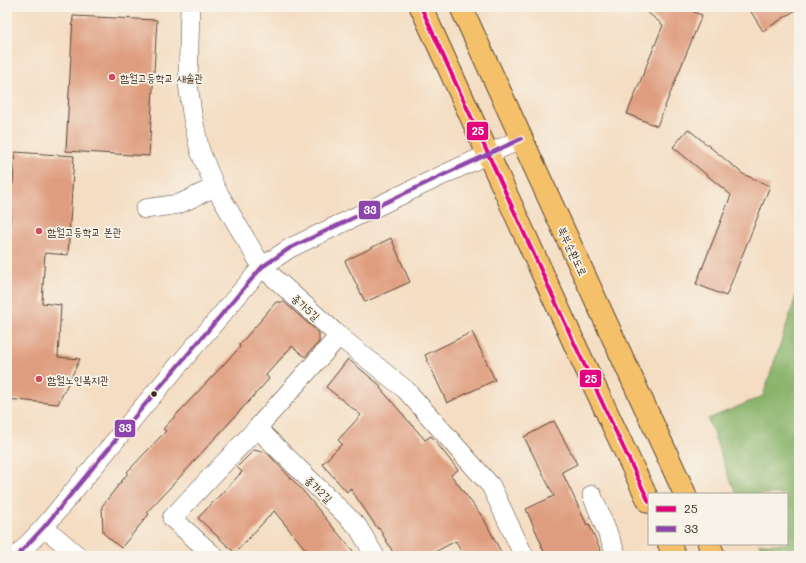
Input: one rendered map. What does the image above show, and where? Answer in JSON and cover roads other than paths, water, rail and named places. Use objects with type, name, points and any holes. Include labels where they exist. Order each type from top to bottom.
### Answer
[{"type":"main road","points":[[421,7],[573,340],[648,500]]},
{"type":"main road","name":"북부순환도로","points":[[461,7],[686,493]]},
{"type":"main road","points":[[670,545],[675,556]]},
{"type":"main road","points":[[709,545],[714,556]]},
{"type":"street","name":"종가5길","points":[[190,7],[188,83],[192,114],[200,151],[215,187],[262,267],[339,336],[406,390],[491,486],[524,556]]},
{"type":"street","points":[[17,556],[44,527],[142,408],[262,267],[290,248],[521,139]]},
{"type":"street","points":[[145,209],[179,204],[215,187]]},
{"type":"street","points":[[214,556],[172,518],[257,428],[339,336]]},
{"type":"street","name":"종가2길","points":[[257,428],[358,527],[374,556]]},
{"type":"street","points":[[592,495],[617,556]]},
{"type":"street","points":[[44,527],[78,556]]},
{"type":"place","name":"함월고등학교 새솔관","points":[[112,77]]},
{"type":"place","name":"함월고등학교 본관","points":[[39,231]]},
{"type":"place","name":"함월노인복지관","points":[[39,379]]}]
